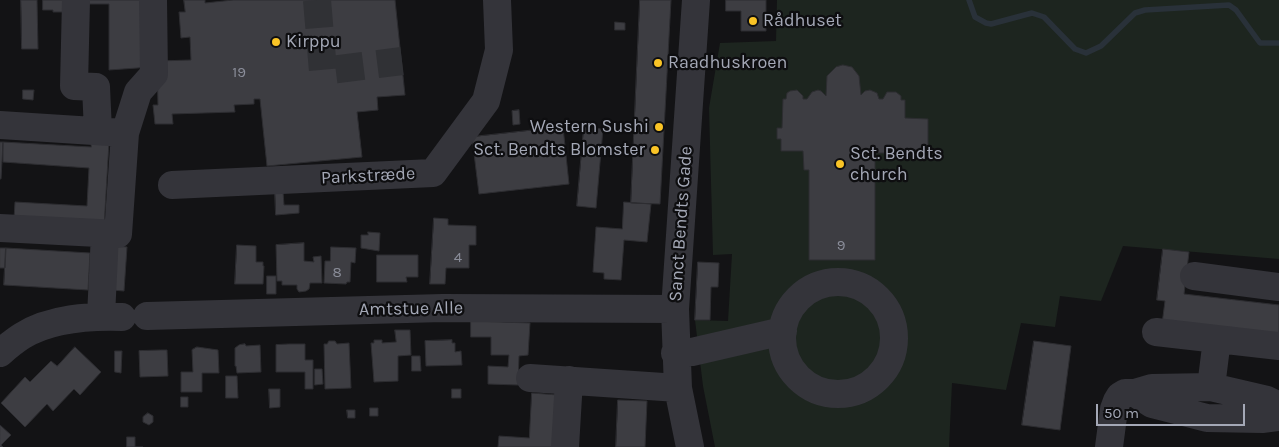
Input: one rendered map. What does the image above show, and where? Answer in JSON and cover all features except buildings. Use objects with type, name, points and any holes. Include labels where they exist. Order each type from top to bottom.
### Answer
[{"type":"street","points":[[0,228],[118,234],[112,132],[96,87],[74,86],[76,0]]},
{"type":"street","points":[[112,132],[138,92],[154,74],[152,0]]},
{"type":"street","name":"Parkstræde","points":[[172,184],[433,173],[486,101],[499,50],[497,0]]},
{"type":"street","name":"Sanct Bendts Gade","points":[[690,447],[678,388],[675,352],[675,309],[696,0]]},
{"type":"street","points":[[0,124],[112,132]]},
{"type":"street","points":[[105,234],[124,316]]},
{"type":"street","points":[[1194,276],[1279,287]]},
{"type":"street","points":[[827,282],[844,282],[860,286],[876,296],[888,311],[894,329],[894,348],[887,366],[875,381],[858,391],[839,394],[820,391],[812,387],[804,382],[791,368],[784,350],[783,331],[787,314],[798,299],[812,288],[827,282]]},
{"type":"street","name":"Amtstue Alle","points":[[0,353],[23,335],[59,321],[124,316],[443,308],[675,309]]},
{"type":"street","points":[[675,352],[692,352],[783,331]]},
{"type":"street","points":[[1156,332],[1279,346]]},
{"type":"street","points":[[1211,387],[1217,339]]},
{"type":"street","points":[[530,378],[678,388]]},
{"type":"street","points":[[565,447],[569,380]]},
{"type":"street","points":[[1109,447],[1117,401],[1120,396],[1126,393],[1135,393],[1152,388],[1211,387],[1267,400],[1279,406]]},
{"type":"street","points":[[1135,393],[1152,404],[1207,418],[1262,419],[1279,417]]},
{"type":"shaded area","points":[[777,0],[1279,0],[1279,259],[1123,246],[1101,301],[1060,296],[1055,327],[1021,323],[1006,390],[952,383],[949,447],[715,447],[703,386],[695,320],[728,321],[732,254],[713,255],[709,108],[720,43],[776,41]]},
{"type":"waterway","points":[[969,0],[975,17],[986,23],[991,24],[1032,13],[1044,17],[1075,49],[1086,53],[1101,46],[1135,13],[1145,10],[1229,5],[1236,10],[1260,43],[1279,43]]},
{"type":"tunnel","points":[[317,0],[323,71],[402,61]]},
{"type":"place","name":"Rådhuset","points":[[753,21]]},
{"type":"place","name":"Kirppu","points":[[276,42]]},
{"type":"place","name":"Raadhuskroen","points":[[658,63]]},
{"type":"place","name":"Western Sushi","points":[[659,127]]},
{"type":"place","name":"Sct. Bendts Blomster","points":[[655,150]]},
{"type":"place","name":"Sct. Bendts church","points":[[840,164]]}]
